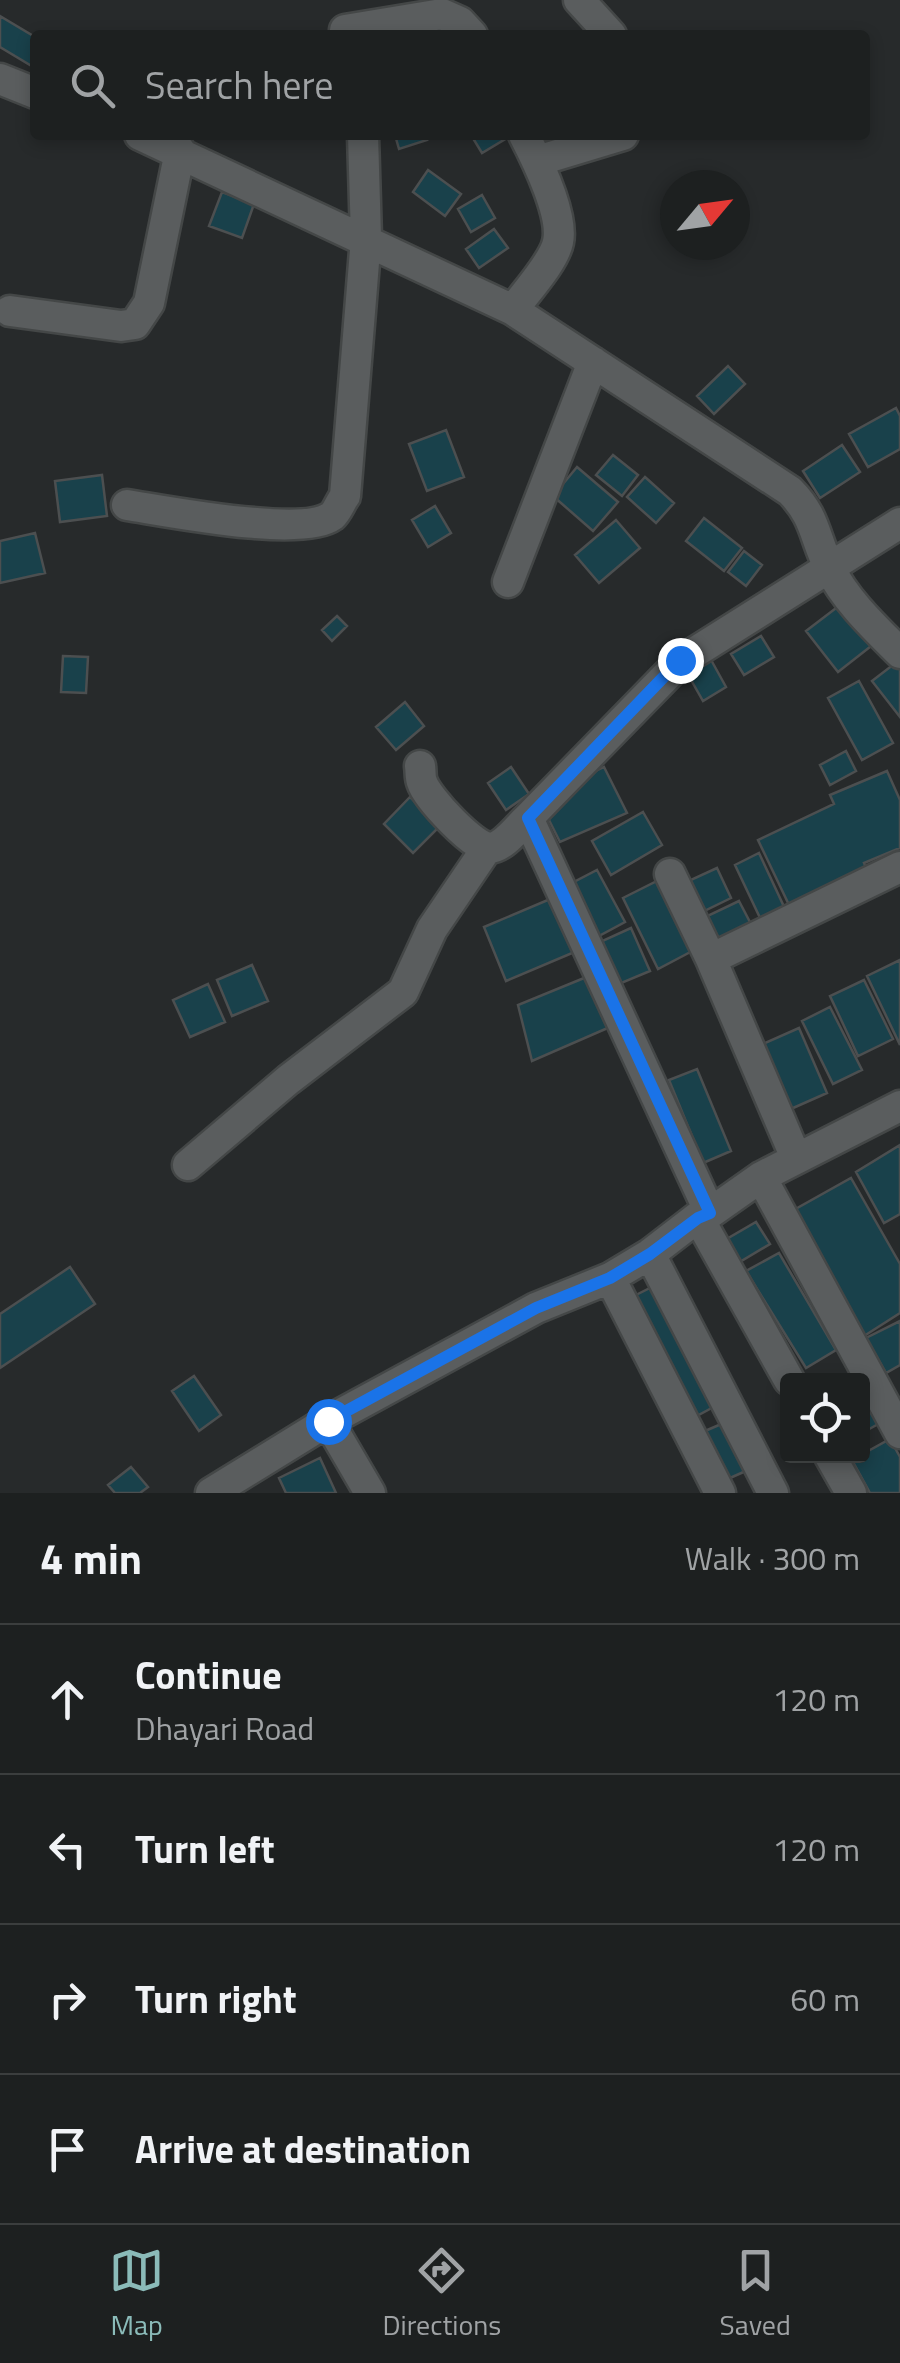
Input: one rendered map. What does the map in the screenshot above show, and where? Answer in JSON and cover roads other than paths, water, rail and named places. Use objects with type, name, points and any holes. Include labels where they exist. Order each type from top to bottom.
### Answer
[{"type":"street","points":[[579,0],[607,30]]},
{"type":"street","points":[[344,22],[442,14],[467,30]]},
{"type":"street","points":[[0,79],[30,91]]},
{"type":"street","points":[[152,140],[513,310],[790,491],[806,507],[829,568],[872,625],[900,653]]},
{"type":"street","points":[[127,504],[242,523],[311,522],[332,516],[345,496],[366,238],[363,140]]},
{"type":"street","points":[[513,310],[558,244],[557,222],[531,148],[587,140]]},
{"type":"street","points":[[10,311],[121,326],[135,324],[150,303],[180,151]]},
{"type":"street","points":[[508,582],[593,362]]},
{"type":"street","points":[[420,766],[422,782],[434,800],[477,845],[498,846],[665,673],[900,523]]},
{"type":"street","points":[[528,818],[704,1215],[784,1373]]},
{"type":"street","points":[[188,1166],[288,1080],[403,992],[432,929],[487,848]]},
{"type":"street","points":[[711,959],[900,868]]},
{"type":"street","points":[[670,874],[711,959],[796,1158]]},
{"type":"street","points":[[211,1493],[256,1480],[328,1421],[536,1308],[610,1278],[761,1176],[900,1106]]},
{"type":"street","points":[[761,1176],[900,1432]]},
{"type":"street","points":[[650,1254],[773,1493]]},
{"type":"street","points":[[610,1278],[720,1493]]},
{"type":"street","points":[[328,1421],[370,1493]]},
{"type":"street","points":[[834,1463],[851,1493]]}]
